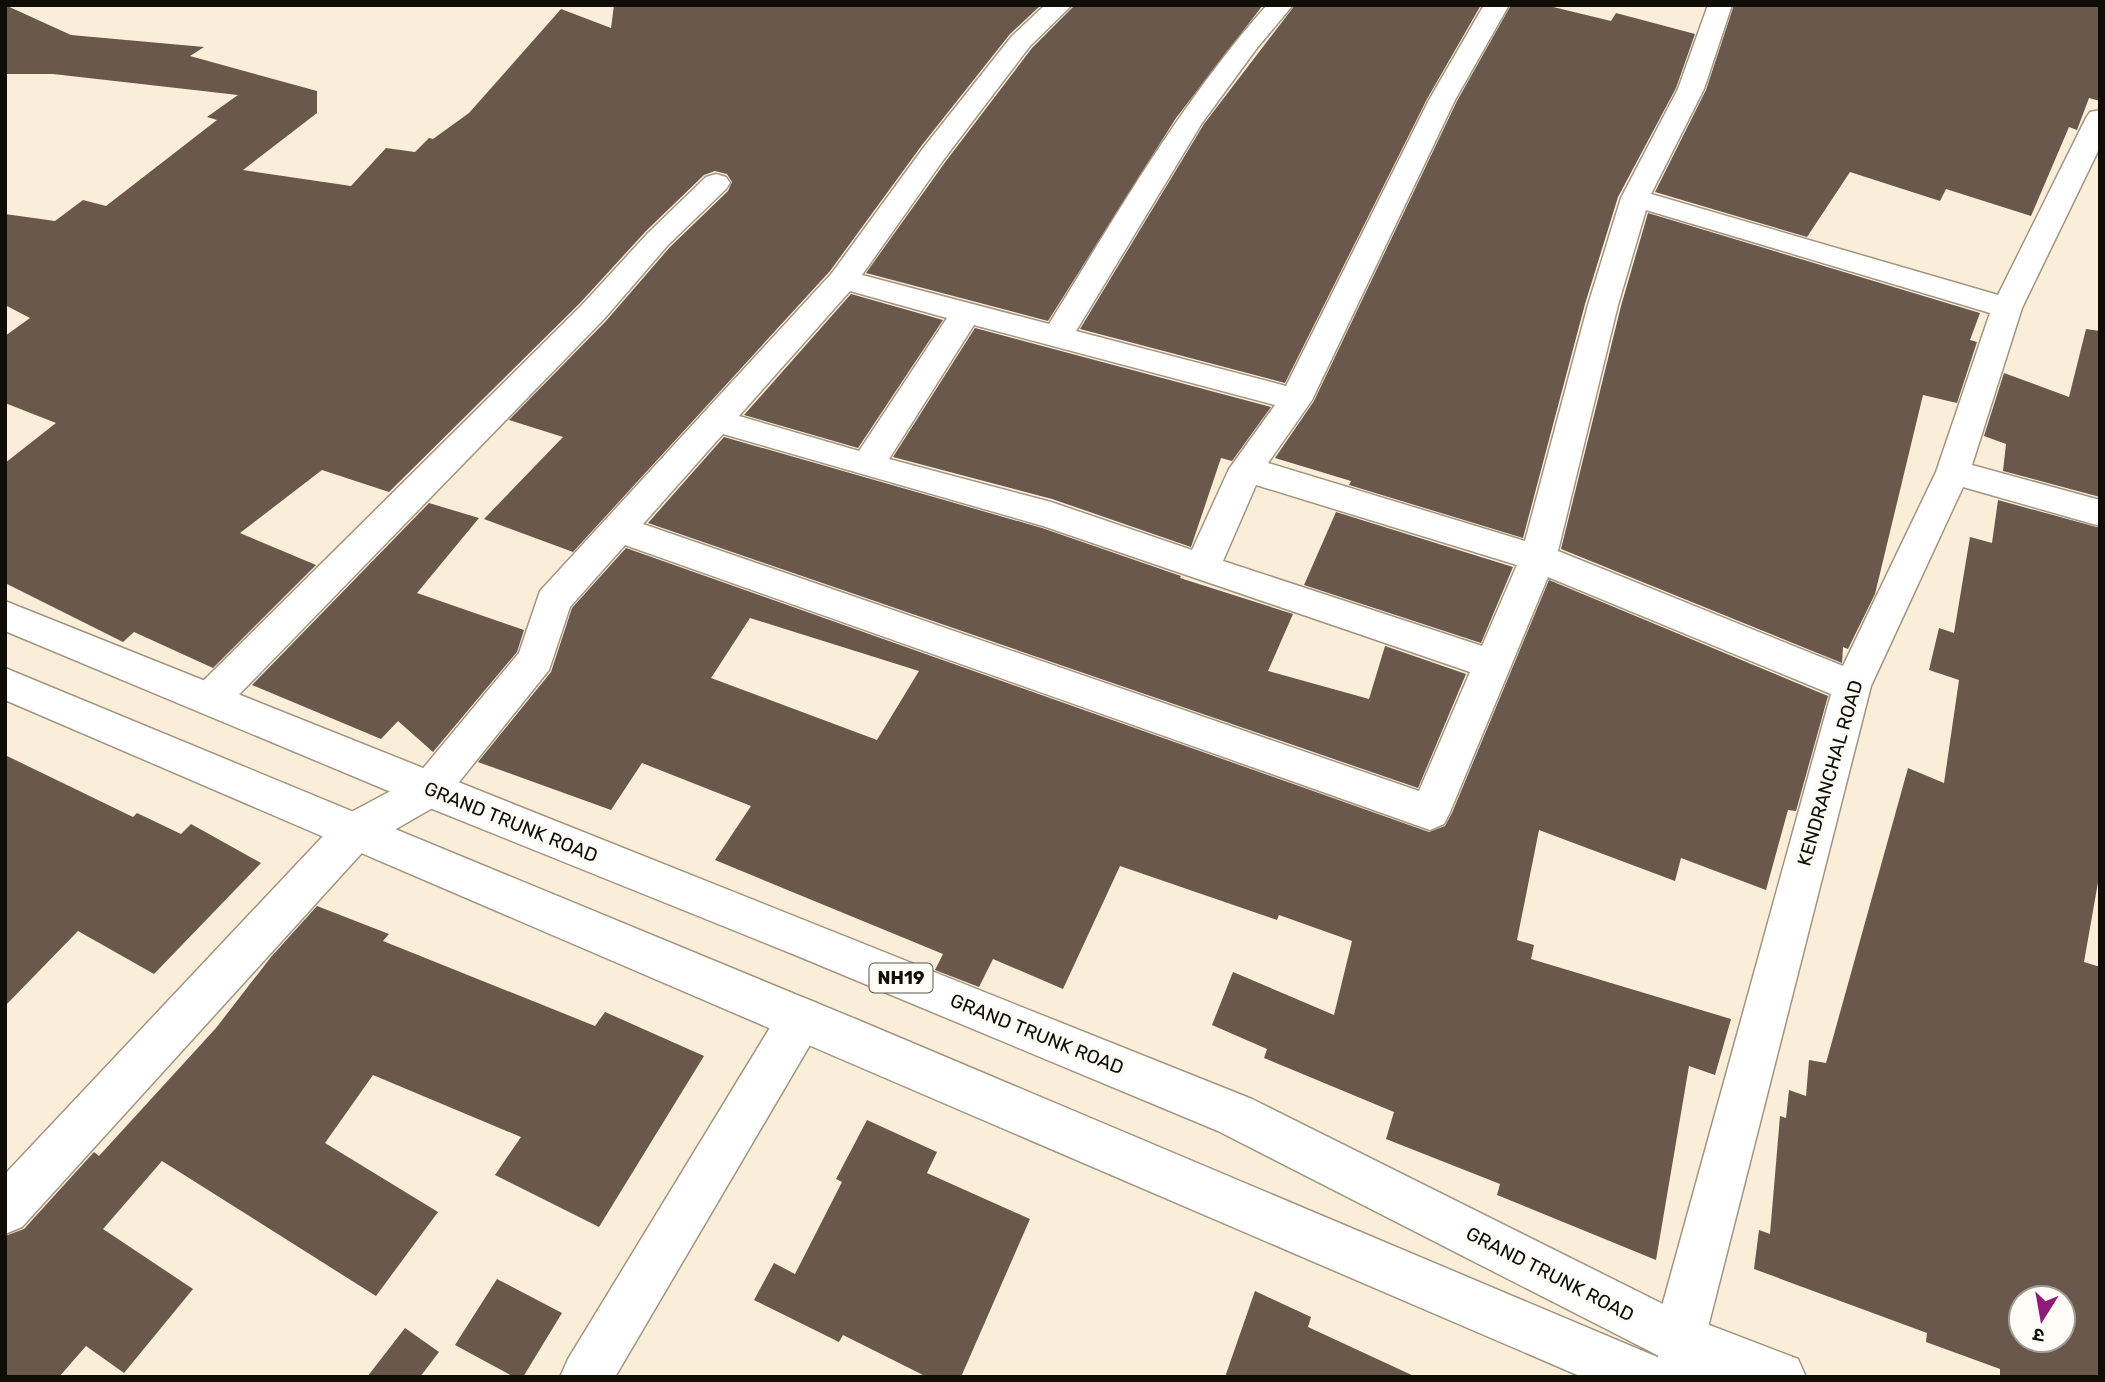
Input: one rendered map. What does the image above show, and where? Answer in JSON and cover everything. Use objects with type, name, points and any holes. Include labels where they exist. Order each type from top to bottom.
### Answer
[{"type":"main road","points":[[5,1210],[355,831],[429,790],[536,659],[553,601],[843,280],[934,153],[1021,41],[1060,5]]},
{"type":"main road","points":[[1058,335],[1178,141],[1249,40],[1281,5]]},
{"type":"main road","points":[[1202,568],[1247,469],[1296,400],[1442,100],[1497,5]]},
{"type":"main road","points":[[620,529],[1430,812],[1538,558],[1635,198],[1691,89],[1720,5]]},
{"type":"main road","name":"KENDRANCHAL ROAD","points":[[1684,1358],[1853,686],[1953,472],[2007,308],[2100,118]]},
{"type":"main road","points":[[211,698],[593,312],[658,239],[716,183]]},
{"type":"main road","points":[[1635,198],[2007,308]]},
{"type":"main road","points":[[843,280],[1296,400]]},
{"type":"main road","points":[[867,465],[967,313]]},
{"type":"main road","points":[[714,420],[867,465],[1051,514],[1202,568],[1492,664]]},
{"type":"main road","points":[[1247,469],[1538,558],[1853,686]]},
{"type":"main road","points":[[1953,472],[2100,513]]},
{"type":"main road","name":"GRAND TRUNK ROAD","points":[[5,615],[429,790],[815,943],[1235,1115],[1684,1358],[1780,1377]]},
{"type":"main road","points":[[5,683],[1644,1377]]},
{"type":"main road","points":[[586,1377],[801,1018]]},
{"type":"building","points":[[5,5],[71,35],[204,47],[190,56],[317,91],[317,113],[243,170],[351,186],[386,148],[415,152],[429,138],[433,139],[469,113],[561,9],[611,28],[614,5],[1041,5],[1010,34],[922,145],[830,271],[573,552],[484,519],[563,437],[509,420],[606,321],[670,247],[728,191],[732,182],[727,174],[715,171],[704,175],[646,231],[580,303],[389,492],[322,470],[240,533],[316,565],[213,668],[134,632],[123,642],[5,583],[5,463],[56,423],[5,403],[5,336],[30,318],[5,305],[5,214],[55,221],[83,200],[106,206],[217,120],[207,117],[238,95],[53,74],[5,74]]},
{"type":"building","points":[[1075,5],[1263,5],[1176,118],[1048,321],[866,273],[946,161],[1032,48]]},
{"type":"building","points":[[1295,5],[1481,5],[1427,99],[1285,383],[1080,329],[1204,124]]},
{"type":"building","points":[[1511,5],[1545,5],[1611,21],[1616,13],[1695,34],[1676,88],[1618,197],[1585,304],[1523,538],[1349,485],[1351,481],[1275,458],[1314,401],[1457,101]]},
{"type":"building","points":[[1734,5],[2100,5],[2100,101],[2089,98],[2077,130],[2069,127],[2031,216],[1946,189],[1940,201],[1850,172],[1807,237],[1655,192],[1706,90]]},
{"type":"building","points":[[1648,213],[1980,313],[1970,340],[1977,342],[1957,403],[1923,395],[1875,594],[1848,649],[1843,647],[1842,663],[1561,549],[1621,306]]},
{"type":"building","points":[[851,294],[943,320],[858,448],[744,415]]},
{"type":"building","points":[[975,328],[1271,407],[1232,461],[1221,458],[1191,547],[1052,499],[893,457]]},
{"type":"building","points":[[2086,329],[2100,331],[2100,497],[2003,471],[2006,444],[1984,436],[2004,373],[2069,397]]},
{"type":"building","points":[[724,437],[1042,528],[1181,576],[1180,578],[1293,614],[1268,671],[1369,699],[1385,646],[1466,674],[1418,788],[648,523]]},
{"type":"building","points":[[1998,500],[2100,528],[2100,871],[2084,962],[2100,967],[2100,1377],[2000,1377],[2000,1369],[1926,1342],[1927,1333],[1754,1269],[1759,1230],[1770,1234],[1780,1116],[1786,1118],[1789,1090],[1806,1096],[1809,1060],[1826,1063],[1908,768],[1944,783],[1959,680],[1929,670],[1939,628],[1954,633],[1970,537],[1992,543]]},
{"type":"building","points":[[429,503],[479,518],[417,593],[524,630],[517,652],[433,752],[398,721],[381,739],[252,685]]},
{"type":"building","points":[[1336,512],[1513,567],[1481,643],[1304,585]]},
{"type":"building","points":[[626,548],[1429,832],[1445,826],[1452,813],[1549,580],[1828,696],[1796,811],[1788,810],[1766,890],[1681,858],[1675,881],[1539,830],[1517,940],[1534,945],[1531,959],[1731,1019],[1715,1075],[1689,1066],[1656,1260],[1497,1195],[1500,1184],[1386,1139],[1394,1112],[1264,1058],[1267,1049],[1212,1025],[1233,972],[1334,1015],[1352,941],[1279,915],[1277,920],[1120,866],[1063,989],[993,959],[979,987],[935,970],[943,954],[715,860],[751,806],[642,763],[611,810],[478,762],[551,672],[572,608]],"holes":[[[750,618],[919,671],[877,740],[711,678]]]},
{"type":"building","points":[[5,755],[133,817],[137,813],[181,834],[191,824],[261,863],[154,974],[78,931],[5,1006]]},
{"type":"building","points":[[317,906],[389,934],[383,941],[595,1026],[605,1012],[704,1056],[599,1227],[495,1175],[521,1137],[373,1075],[325,1143],[438,1212],[376,1296],[162,1161],[103,1229],[193,1289],[124,1373],[86,1346],[59,1377],[5,1377],[5,1236],[24,1229],[94,1152],[99,1156],[216,1028],[271,957]]},
{"type":"building","points":[[867,1120],[937,1152],[927,1173],[1030,1219],[961,1377],[927,1377],[843,1335],[839,1342],[754,1300],[774,1263],[795,1274],[842,1182],[836,1179]]},
{"type":"building","points":[[497,1279],[562,1313],[523,1377],[514,1377],[455,1345]]},
{"type":"building","points":[[1255,1291],[1311,1317],[1308,1327],[1416,1377],[1225,1377]]},
{"type":"building","points":[[405,1328],[439,1352],[420,1377],[367,1377]]}]
